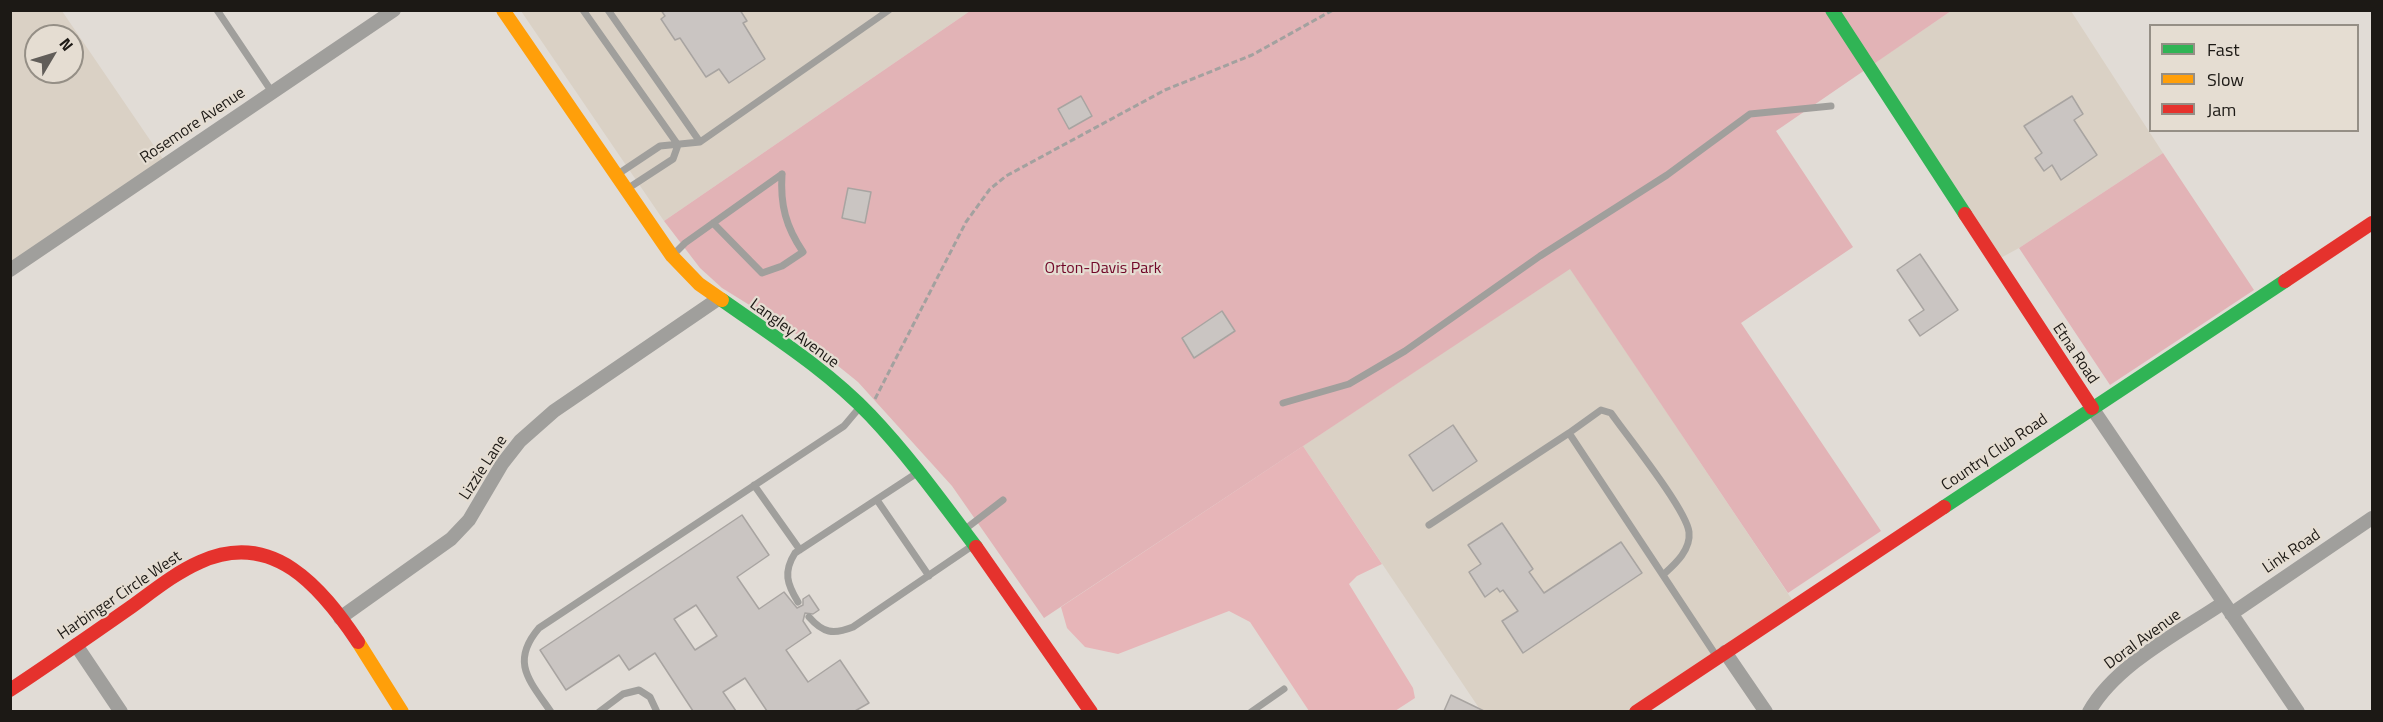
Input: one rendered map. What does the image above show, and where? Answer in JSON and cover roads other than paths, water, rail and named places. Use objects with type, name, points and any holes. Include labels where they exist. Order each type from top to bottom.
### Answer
[{"type":"street","name":"Rosemore Avenue","points":[[10,270],[394,10]]},
{"type":"street","name":"Langley Avenue","points":[[503,10],[672,256],[718,300],[806,358],[864,411],[920,472],[974,544],[1091,711]]},
{"type":"street","name":"Etna Road","points":[[1832,10],[2092,408],[2298,711]]},
{"type":"street","name":"Country Club Road","points":[[1636,711],[2373,223]]},
{"type":"street","name":"Lizzie Lane","points":[[340,618],[451,539],[469,520],[502,464],[520,441],[554,411],[718,300]]},
{"type":"street","name":"Link Road","points":[[2227,608],[2373,518]]},
{"type":"street","name":"Harbinger Circle West","points":[[10,690],[187,568],[222,554],[271,556],[288,564],[315,586],[340,618],[402,711]]},
{"type":"street","name":"Doral Avenue","points":[[2090,711],[2105,689],[2122,672],[2227,608]]},
{"type":"street","points":[[76,645],[121,711]]},
{"type":"street","points":[[1721,655],[1766,711]]},
{"type":"lane","points":[[218,10],[272,92]]},
{"type":"lane","points":[[583,10],[678,146]]},
{"type":"lane","points":[[608,10],[700,142]]},
{"type":"lane","points":[[616,176],[660,146],[700,142],[889,10]]},
{"type":"lane","points":[[1283,403],[1304,399],[1349,384],[1405,351],[1540,256],[1667,175],[1750,114],[1831,106]]},
{"type":"lane","points":[[626,190],[673,159],[678,146]]},
{"type":"lane","points":[[672,256],[685,243],[713,223],[782,174],[780,195],[785,219],[803,252],[782,266],[762,273],[713,223]]},
{"type":"lane","points":[[1429,525],[1569,434],[1601,410],[1611,413],[1680,511],[1689,533],[1682,556],[1664,574]]},
{"type":"lane","points":[[551,711],[528,678],[523,659],[528,641],[539,628],[864,411]]},
{"type":"lane","points":[[1569,434],[1721,655]]},
{"type":"lane","points":[[798,602],[787,577],[788,565],[800,550],[920,472]]},
{"type":"lane","points":[[754,485],[800,550]]},
{"type":"lane","points":[[877,500],[929,576]]},
{"type":"lane","points":[[964,531],[1003,500]]},
{"type":"lane","points":[[809,617],[818,628],[829,632],[840,632],[869,617],[974,544]]},
{"type":"lane","points":[[1251,711],[1284,689]]},
{"type":"lane","points":[[599,711],[623,694],[639,690],[651,697],[657,711]]},
{"type":"park label","name":"Orton-Davis Park","points":[[1103,269]]}]
